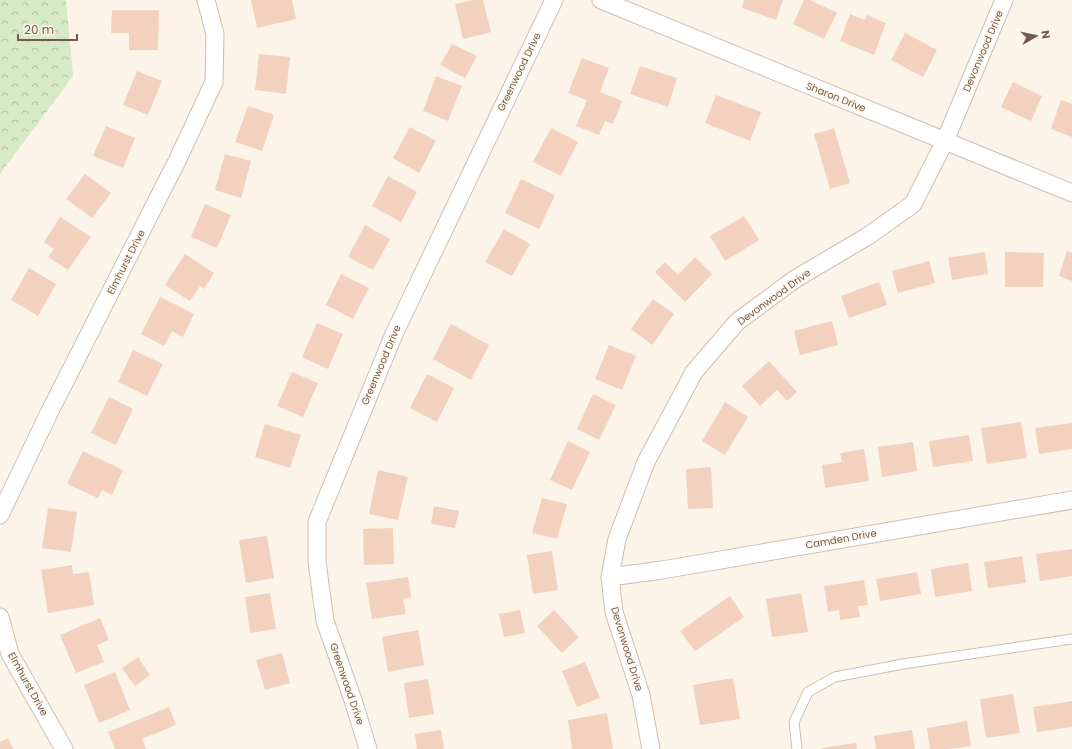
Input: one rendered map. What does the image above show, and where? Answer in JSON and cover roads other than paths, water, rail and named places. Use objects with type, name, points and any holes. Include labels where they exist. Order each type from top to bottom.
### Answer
[{"type":"street","name":"Elmhurst Drive","points":[[0,515],[49,413],[178,161],[214,82],[215,34],[206,0]]},
{"type":"street","name":"Greenwood Drive","points":[[368,749],[353,700],[325,621],[317,562],[317,522],[394,334],[554,0]]},
{"type":"street","name":"Sharon Drive","points":[[601,0],[1072,193]]},
{"type":"street","name":"Devonwood Drive","points":[[651,749],[641,695],[614,612],[610,576],[617,539],[646,462],[694,372],[736,322],[795,279],[868,236],[914,204],[945,141],[1004,0]]},
{"type":"street","name":"Camden Drive","points":[[610,576],[662,570],[1072,500]]},
{"type":"street","name":"Elmhurst Drive","points":[[0,617],[10,654],[64,749]]},
{"type":"lane","points":[[796,749],[794,722],[808,692],[835,677],[903,664],[1072,639]]}]
